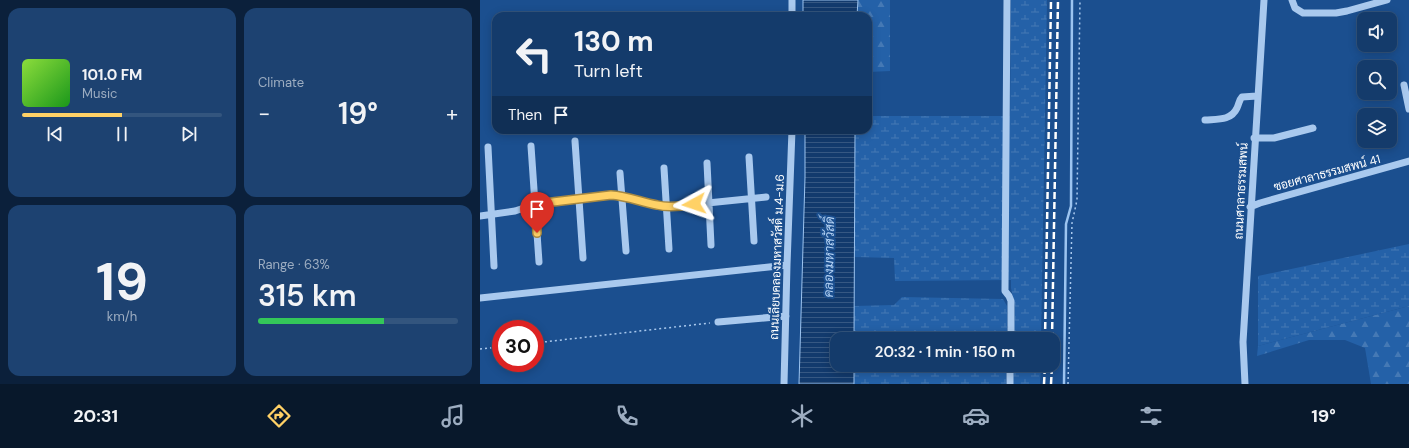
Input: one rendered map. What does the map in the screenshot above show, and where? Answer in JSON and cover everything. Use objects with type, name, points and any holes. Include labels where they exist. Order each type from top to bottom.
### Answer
[{"type":"street","points":[[792,0],[792,12]]},
{"type":"street","points":[[1007,0],[1005,291],[1011,301],[1011,332]]},
{"type":"street","name":"ถนนศาลาธรรมสพน์","points":[[1245,384],[1243,342],[1254,138],[1264,0]]},
{"type":"street","points":[[1292,0],[1295,8],[1303,13],[1336,13],[1387,0]]},
{"type":"street","points":[[1404,85],[1409,109]]},
{"type":"street","points":[[1205,120],[1225,119],[1235,113],[1242,97],[1257,96]]},
{"type":"street","points":[[1254,138],[1274,138],[1313,128]]},
{"type":"street","name":"ถนนเลียบคลองมหาสวัสดิ์ ม.4-ม.6","points":[[784,384],[792,134]]},
{"type":"street","points":[[575,141],[583,258]]},
{"type":"street","points":[[532,146],[539,262]]},
{"type":"street","points":[[488,147],[494,266]]},
{"type":"street","points":[[749,157],[754,241]]},
{"type":"street","name":"ซอยศาลาธรรมสพน์ 41","points":[[1250,207],[1260,202],[1409,161]]},
{"type":"street","points":[[707,163],[711,245]]},
{"type":"street","points":[[664,168],[669,249]]},
{"type":"street","points":[[620,173],[626,251]]},
{"type":"street","points":[[480,216],[515,211],[536,204],[611,195],[622,196],[659,206],[678,206],[766,196]]},
{"type":"street","points":[[480,298],[787,265]]},
{"type":"street","points":[[718,322],[786,316]]},
{"type":"street","points":[[1010,372],[1010,384]]},
{"type":"path","points":[[1068,384],[1072,223],[1077,200],[1080,0]]},
{"type":"path","points":[[544,342],[718,322]]},
{"type":"path","points":[[480,349],[492,348]]},
{"type":"green space","points":[[858,0],[890,0],[890,71],[872,72],[872,12],[857,12]]},
{"type":"green space","points":[[1011,0],[1047,0],[1041,332],[1014,332],[1015,307],[1011,280],[895,281],[894,258],[854,257],[855,134],[872,134],[872,116],[1010,116]]},
{"type":"green space","points":[[1409,244],[1409,306],[1258,346],[1258,276]]},
{"type":"green space","points":[[902,297],[1003,299],[1007,306],[1007,332],[854,332],[854,306],[894,305]]},
{"type":"green space","points":[[1409,306],[1409,384],[1371,384],[1365,348],[1345,340],[1309,340],[1257,356],[1258,346]]},
{"type":"green space","points":[[854,372],[1006,372],[1006,384],[854,384]]},
{"type":"green space","points":[[1013,372],[1041,372],[1040,384],[1013,384]]},
{"type":"water","points":[[803,0],[858,0],[857,12],[803,12]]},
{"type":"water","name":"คลองมหาสวัสดิ์","points":[[805,134],[855,134],[854,332],[830,332],[830,372],[854,372],[854,384],[799,384]]},
{"type":"waterway","points":[[1064,384],[1066,224],[1071,206],[1072,0]]},
{"type":"railway","points":[[1045,332],[1051,0]]},
{"type":"railway","points":[[1052,332],[1058,0]]},
{"type":"railway","points":[[1044,384],[1045,372]]},
{"type":"railway","points":[[1051,384],[1052,372]]},
{"type":"route","points":[[537,233],[536,204],[611,195],[622,196],[659,206],[694,204]]}]
